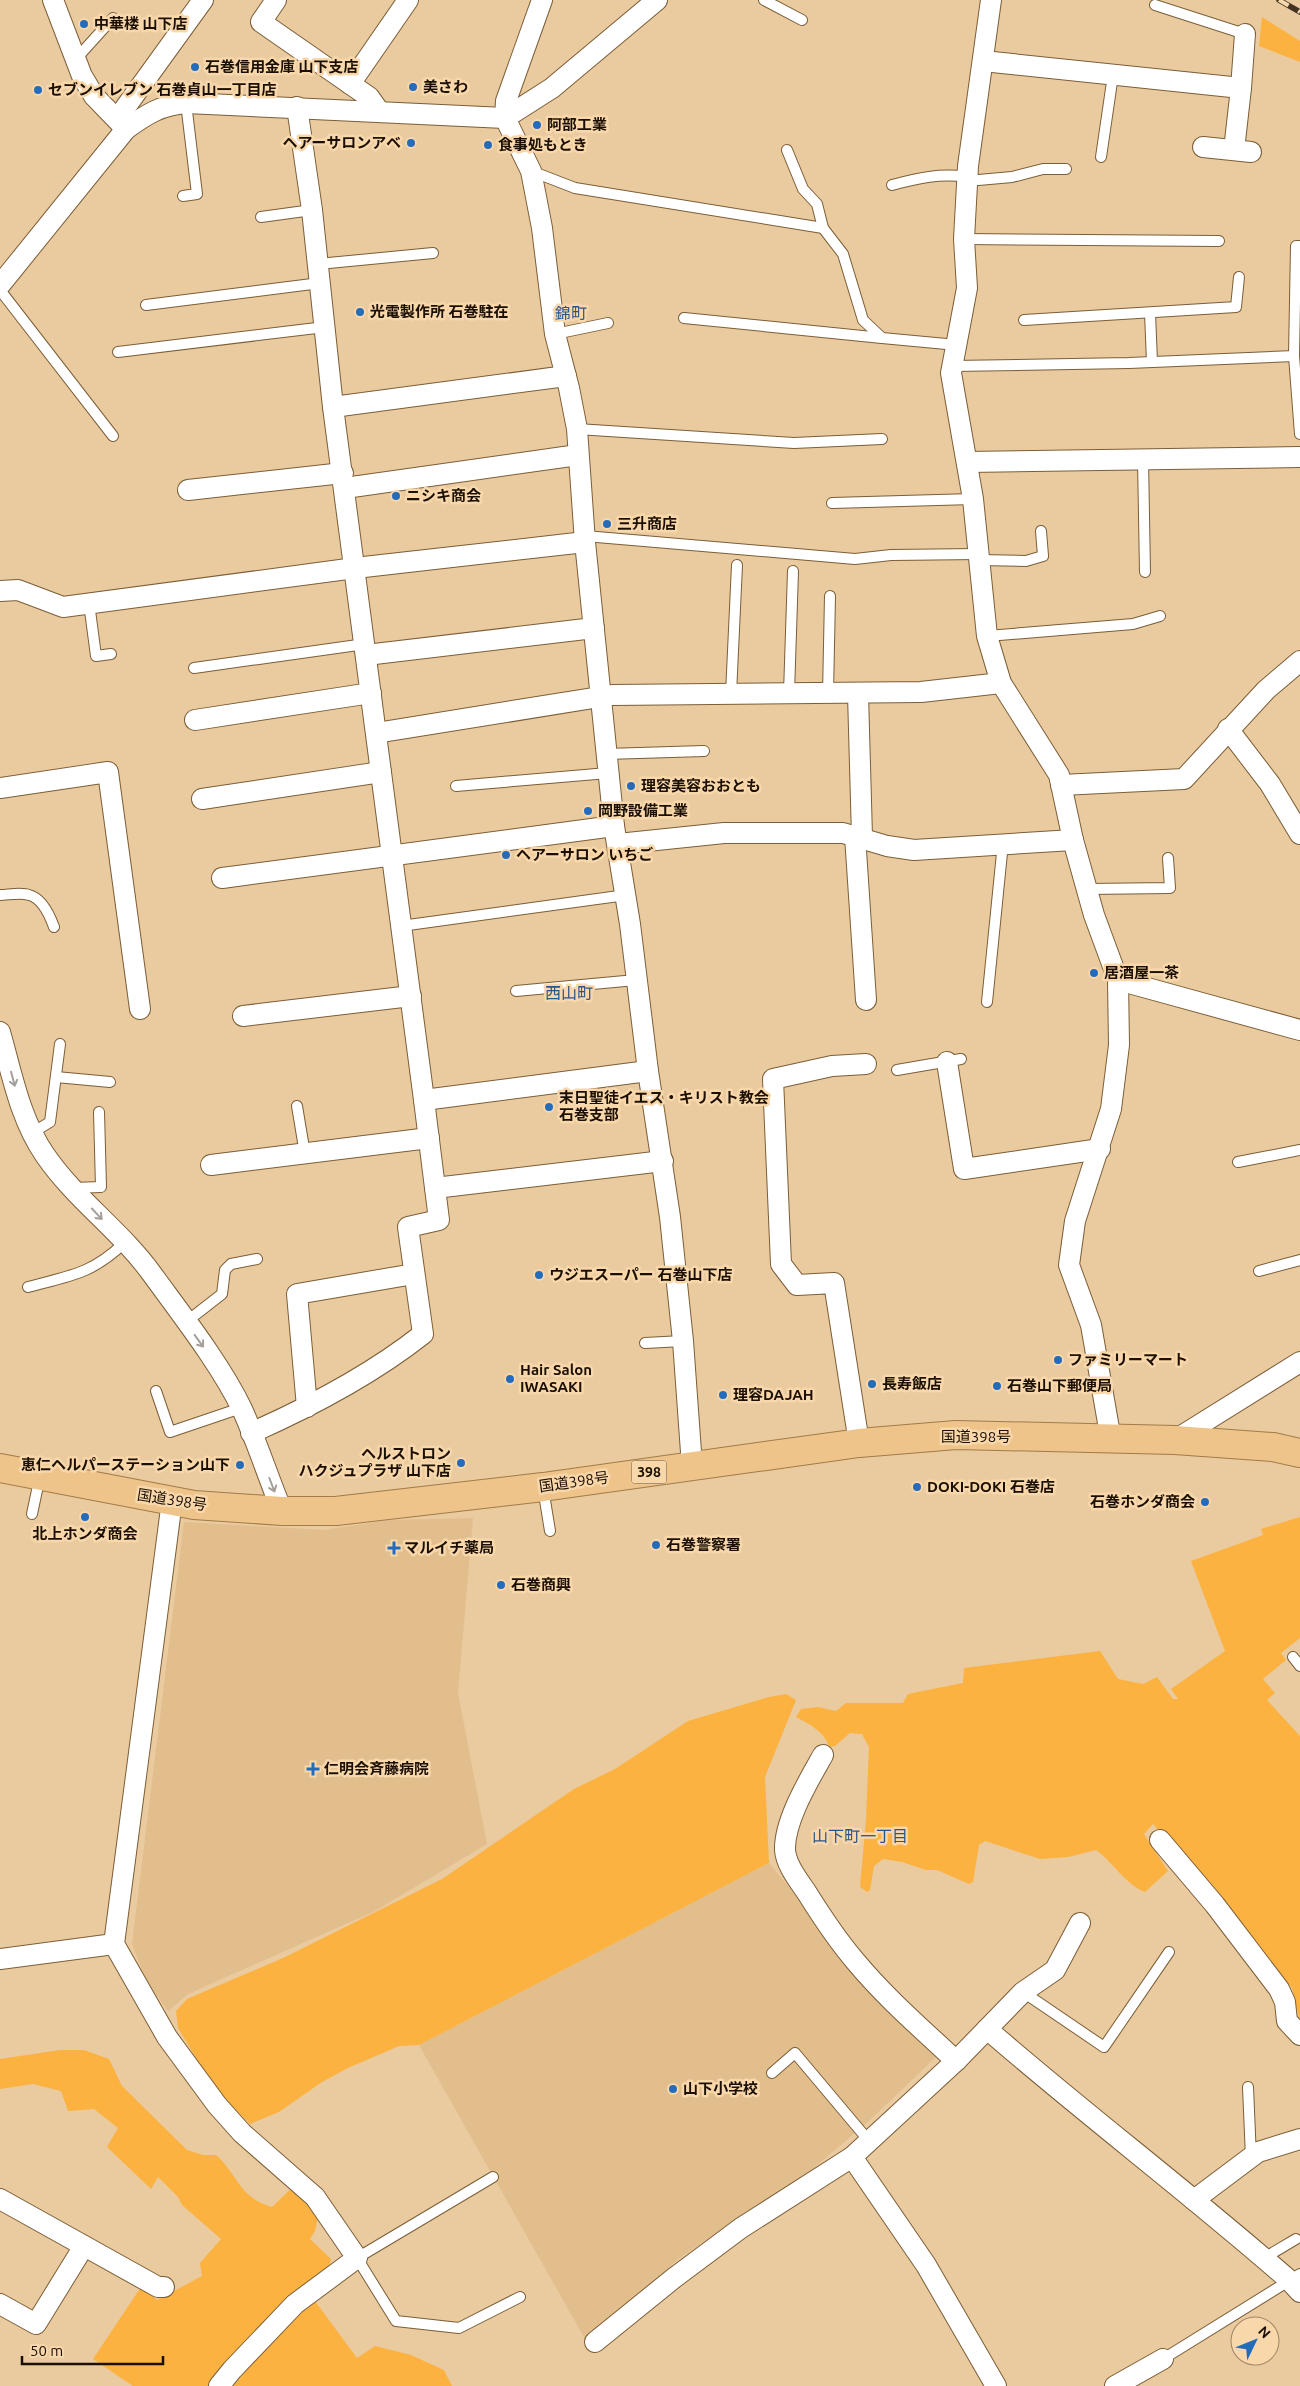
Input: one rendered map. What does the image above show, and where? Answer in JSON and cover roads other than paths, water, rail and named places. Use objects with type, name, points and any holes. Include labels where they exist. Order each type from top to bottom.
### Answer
[{"type":"highway","name":"国道398号","points":[[0,1468],[172,1502],[282,1511],[336,1511],[543,1487],[859,1443],[956,1435],[1175,1440],[1273,1447],[1300,1453]]},
{"type":"street","points":[[54,0],[76,59],[94,96],[122,124]]},
{"type":"street","points":[[0,285],[122,124],[203,0]]},
{"type":"street","points":[[276,0],[261,22],[369,97],[379,111]]},
{"type":"street","points":[[350,84],[408,0]]},
{"type":"street","points":[[542,0],[506,101],[505,118],[531,170],[542,228],[555,334],[577,430],[585,539],[607,764],[648,1071],[663,1161],[682,1341],[692,1466]]},
{"type":"street","points":[[122,124],[170,104],[186,103],[505,118],[552,88],[657,0]]},
{"type":"street","points":[[991,0],[967,179],[964,239],[967,288],[951,373],[973,499],[987,636],[1001,683],[1059,775],[1073,840],[1087,889],[1118,980],[1119,1045],[1111,1109],[1075,1221],[1069,1265],[1091,1325],[1112,1440]]},
{"type":"street","points":[[1203,147],[1243,151],[1241,88],[1244,34]]},
{"type":"street","points":[[983,61],[1241,88]]},
{"type":"street","points":[[251,1433],[307,1407],[393,1358],[423,1334],[408,1227],[439,1220],[333,407],[312,210],[297,107]]},
{"type":"street","points":[[333,407],[566,376]]},
{"type":"street","points":[[188,490],[344,481],[578,455]]},
{"type":"street","points":[[967,462],[1300,457]]},
{"type":"street","points":[[0,592],[18,590],[63,607],[585,539]]},
{"type":"street","points":[[365,650],[594,628]]},
{"type":"street","points":[[1062,785],[1184,779],[1228,729],[1266,690],[1300,661]]},
{"type":"street","points":[[376,733],[600,697],[921,692],[1001,683]]},
{"type":"street","points":[[195,720],[371,693]]},
{"type":"street","points":[[858,694],[859,836],[866,1000]]},
{"type":"street","points":[[1228,729],[1270,784],[1300,834]]},
{"type":"street","points":[[0,788],[108,772],[140,1009]]},
{"type":"street","points":[[202,799],[381,772]]},
{"type":"street","points":[[222,878],[392,855],[616,835],[844,833],[887,846],[914,850],[1073,840]]},
{"type":"street","points":[[1118,980],[1300,1030]]},
{"type":"street","points":[[243,1016],[410,996]]},
{"type":"street","points":[[0,1032],[21,1107],[32,1133],[45,1156],[150,1271],[215,1364],[241,1408],[282,1511]]},
{"type":"street","points":[[954,1060],[964,1168],[1100,1148]]},
{"type":"street","points":[[859,1443],[834,1283],[797,1285],[781,1264],[773,1079],[832,1066],[866,1064]]},
{"type":"street","points":[[424,1100],[648,1071]]},
{"type":"street","points":[[211,1165],[429,1138]]},
{"type":"street","points":[[435,1188],[663,1161]]},
{"type":"street","points":[[307,1407],[297,1294],[414,1274]]},
{"type":"street","points":[[1175,1440],[1300,1362]]},
{"type":"street","points":[[172,1502],[114,1944],[168,2037],[217,2105],[242,2133],[315,2198],[357,2258],[295,2304],[219,2386]]},
{"type":"street","points":[[823,1755],[810,1778],[786,1835],[785,1852],[791,1868],[823,1919],[855,1962],[908,2016],[956,2060]]},
{"type":"street","points":[[1160,1840],[1215,1905],[1279,1989],[1285,2002],[1287,2021],[1300,2034]]},
{"type":"street","points":[[595,2342],[674,2278],[741,2228],[852,2157],[956,2060],[1023,1992],[1055,1970],[1080,1923]]},
{"type":"street","points":[[0,1959],[114,1944]]},
{"type":"street","points":[[987,2028],[1044,2078],[1296,2282]]},
{"type":"street","points":[[1194,2200],[1258,2152],[1300,2139]]},
{"type":"street","points":[[852,2157],[926,2264],[996,2386]]},
{"type":"street","points":[[0,2199],[158,2287],[164,2287]]},
{"type":"street","points":[[0,2304],[36,2324],[84,2246]]},
{"type":"street","points":[[1115,2386],[1163,2359]]},
{"type":"lane","points":[[764,0],[802,20]]},
{"type":"lane","points":[[1155,5],[1244,34]]},
{"type":"lane","points":[[76,59],[113,18]]},
{"type":"lane","points":[[1101,157],[1113,75]]},
{"type":"lane","points":[[183,196],[197,194],[186,103]]},
{"type":"lane","points":[[787,150],[803,189],[817,204],[823,228],[843,254],[863,320],[882,338]]},
{"type":"lane","points":[[892,185],[922,176],[950,174],[967,179],[1012,177],[1043,169],[1066,169]]},
{"type":"lane","points":[[531,170],[575,188],[823,228]]},
{"type":"lane","points":[[261,217],[312,210]]},
{"type":"lane","points":[[964,239],[1219,242]]},
{"type":"lane","points":[[1300,246],[1296,246],[1294,356],[1298,387],[1300,434]]},
{"type":"lane","points":[[146,306],[433,253]]},
{"type":"lane","points":[[1024,320],[1236,307],[1239,277]]},
{"type":"lane","points":[[0,290],[113,436]]},
{"type":"lane","points":[[1150,313],[1152,362]]},
{"type":"lane","points":[[684,318],[957,345]]},
{"type":"lane","points":[[555,334],[608,323]]},
{"type":"lane","points":[[118,352],[325,327]]},
{"type":"lane","points":[[953,366],[1152,362],[1294,356]]},
{"type":"lane","points":[[577,430],[794,443],[882,439]]},
{"type":"lane","points":[[1143,460],[1146,572]]},
{"type":"lane","points":[[832,503],[973,499]]},
{"type":"lane","points":[[585,539],[855,559],[892,555],[979,557],[1026,561],[1044,556],[1041,530]]},
{"type":"lane","points":[[731,694],[737,565]]},
{"type":"lane","points":[[789,693],[793,571]]},
{"type":"lane","points":[[828,694],[830,596]]},
{"type":"lane","points":[[89,604],[96,656],[111,654]]},
{"type":"lane","points":[[987,636],[1133,624],[1160,616]]},
{"type":"lane","points":[[194,668],[365,650]]},
{"type":"lane","points":[[456,786],[704,751]]},
{"type":"lane","points":[[987,1002],[1003,843]]},
{"type":"lane","points":[[1087,889],[1170,888],[1168,858]]},
{"type":"lane","points":[[0,895],[29,895],[39,902],[51,916],[54,927]]},
{"type":"lane","points":[[401,926],[626,895]]},
{"type":"lane","points":[[516,991],[636,980]]},
{"type":"lane","points":[[32,1133],[50,1122],[60,1044]]},
{"type":"lane","points":[[897,1070],[954,1060]]},
{"type":"lane","points":[[56,1077],[110,1082]]},
{"type":"lane","points":[[297,1106],[305,1154]]},
{"type":"lane","points":[[73,1188],[101,1187],[99,1112]]},
{"type":"lane","points":[[1238,1162],[1300,1150]]},
{"type":"lane","points":[[28,1287],[83,1273],[109,1257],[124,1243]]},
{"type":"lane","points":[[185,1322],[222,1294],[225,1270],[231,1264],[257,1259]]},
{"type":"lane","points":[[1259,1271],[1300,1260]]},
{"type":"lane","points":[[645,1343],[682,1341]]},
{"type":"lane","points":[[156,1391],[170,1432],[241,1408]]},
{"type":"lane","points":[[32,1514],[40,1476]]},
{"type":"lane","points":[[543,1487],[550,1531]]},
{"type":"lane","points":[[1023,1992],[1104,2047],[1168,1952]]},
{"type":"lane","points":[[772,2073],[795,2053],[869,2141]]},
{"type":"lane","points":[[1248,2087],[1251,2158]]},
{"type":"lane","points":[[493,2177],[357,2258],[396,2321],[459,2328],[520,2297]]},
{"type":"lane","points":[[1264,2258],[1296,2239]]},
{"type":"lane","points":[[1163,2359],[1296,2282]]},
{"type":"railway","points":[[1279,0],[1300,12]]},
{"type":"place","name":"中華楼 山下店","points":[[84,24]]},
{"type":"place","name":"石巻信用金庫 山下支店","points":[[195,67]]},
{"type":"place","name":"美さわ","points":[[413,87]]},
{"type":"place","name":"セブンイレブン 石巻貞山一丁目店","points":[[38,90]]},
{"type":"place","name":"阿部工業","points":[[537,125]]},
{"type":"place","name":"ヘアーサロンアベ","points":[[411,143]]},
{"type":"place","name":"食事処もとき","points":[[488,145]]},
{"type":"place","name":"光電製作所 石巻駐在","points":[[360,312]]},
{"type":"place","name":"ニシキ商会","points":[[396,496]]},
{"type":"place","name":"三升商店","points":[[607,524]]},
{"type":"place","name":"理容美容おおとも","points":[[631,786]]},
{"type":"place","name":"岡野設備工業","points":[[588,811]]},
{"type":"place","name":"ヘアーサロン いちご","points":[[506,855]]},
{"type":"place","name":"居酒屋一茶","points":[[1094,973]]},
{"type":"place","name":"末日聖徒イエス・キリスト教会 石巻支部","points":[[549,1107]]},
{"type":"place","name":"ウジエスーパー 石巻山下店","points":[[539,1275]]},
{"type":"place","name":"ファミリーマート","points":[[1058,1360]]},
{"type":"place","name":"Hair Salon IWASAKI","points":[[510,1379]]},
{"type":"place","name":"長寿飯店","points":[[872,1384]]},
{"type":"place","name":"石巻山下郵便局","points":[[997,1386]]},
{"type":"place","name":"理容DAJAH","points":[[723,1395]]},
{"type":"place","name":"ヘルストロン ハクジュプラザ 山下店","points":[[461,1463]]},
{"type":"place","name":"恵仁ヘルパーステーション山下","points":[[240,1465]]},
{"type":"place","name":"DOKI-DOKI 石巻店","points":[[917,1487]]},
{"type":"place","name":"石巻ホンダ商会","points":[[1205,1502]]},
{"type":"place","name":"北上ホンダ商会","points":[[85,1517]]},
{"type":"place","name":"石巻警察署","points":[[656,1545]]},
{"type":"place","name":"マルイチ薬局","points":[[394,1548]]},
{"type":"place","name":"石巻商興","points":[[501,1585]]},
{"type":"place","name":"仁明会斉藤病院","points":[[313,1769]]},
{"type":"place","name":"山下小学校","points":[[673,2089]]},
{"type":"district","name":"錦町","points":[[571,313]]},
{"type":"district","name":"西山町","points":[[569,993]]},
{"type":"district","name":"山下町一丁目","points":[[860,1836]]}]
